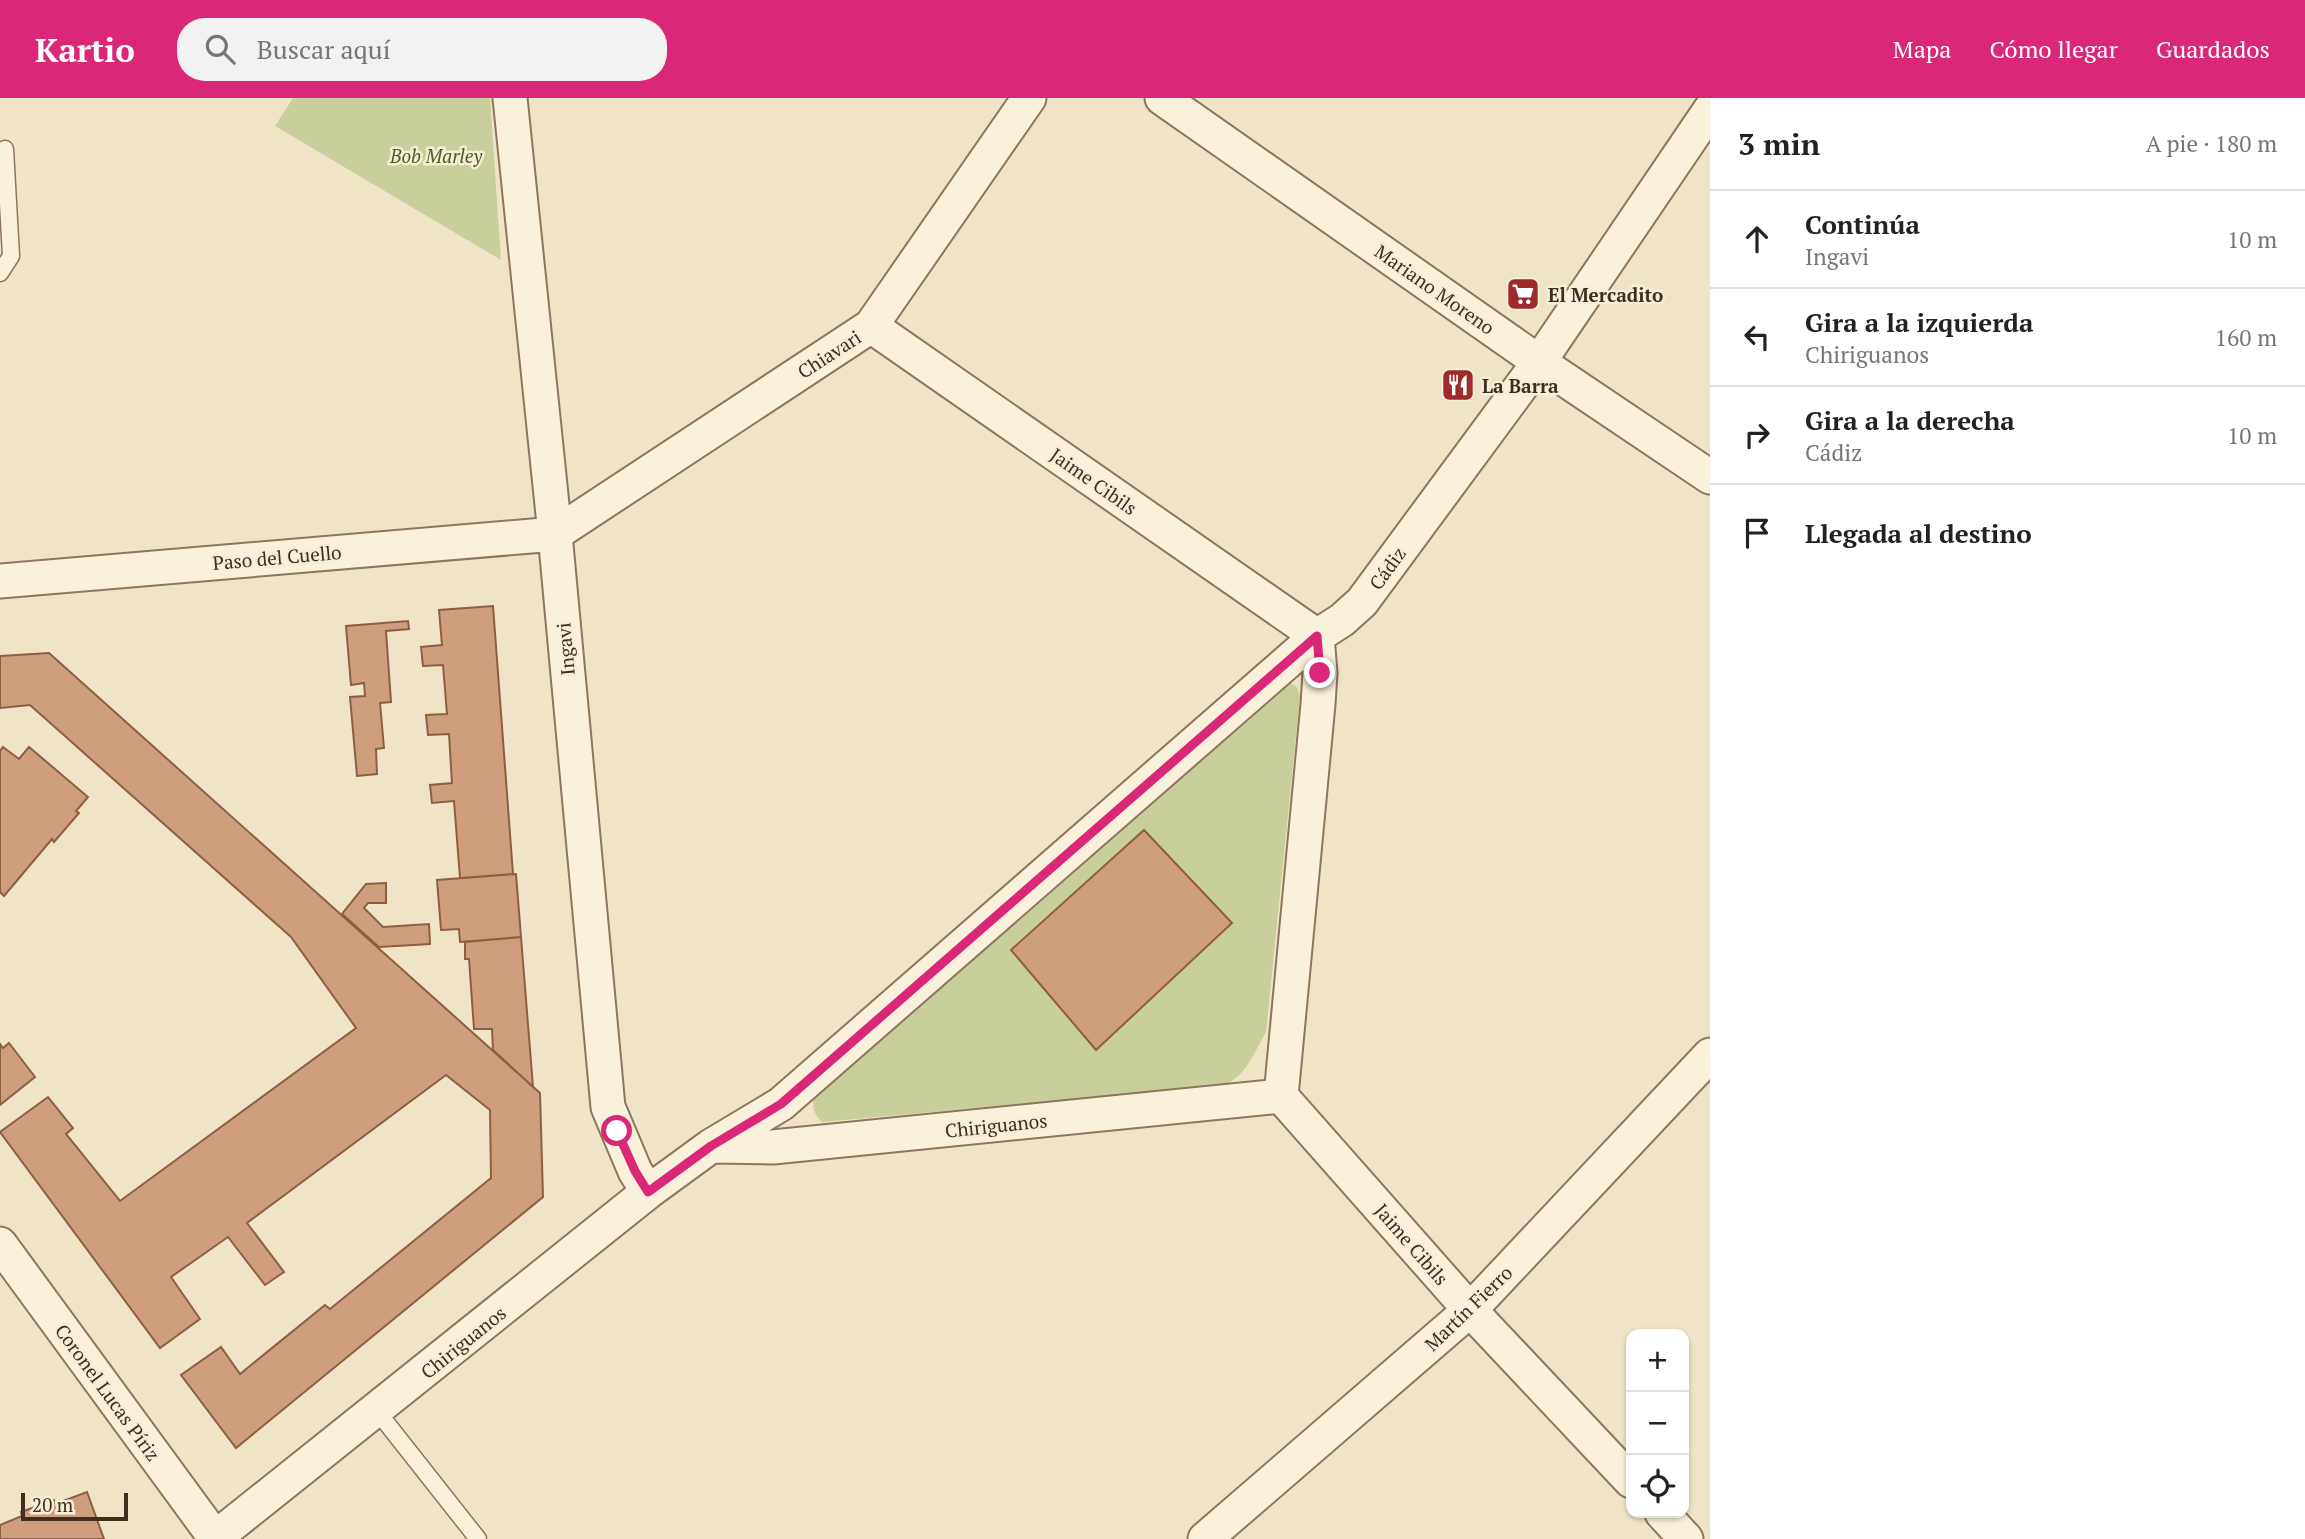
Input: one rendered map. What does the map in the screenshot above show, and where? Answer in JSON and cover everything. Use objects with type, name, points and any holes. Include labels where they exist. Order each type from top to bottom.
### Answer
[{"type":"street","name":"Ingavi","points":[[510,98],[555,534],[608,1107],[635,1171],[648,1192]]},
{"type":"street","name":"Chiavari","points":[[555,534],[871,326],[1029,98]]},
{"type":"street","name":"Mariano Moreno","points":[[1162,98],[1539,362],[1710,477]]},
{"type":"street","name":"Cádiz","points":[[1317,636],[1342,620],[1362,601],[1539,362],[1710,110]]},
{"type":"street","name":"Jaime Cibils","points":[[871,326],[1317,636]]},
{"type":"street","name":"Paso del Cuello","points":[[0,581],[555,534]]},
{"type":"street","points":[[1281,1096],[1318,704],[1320,673],[1317,636]]},
{"type":"street","name":"Chiriguanos","points":[[215,1538],[648,1192],[711,1146],[781,1104],[1317,636]]},
{"type":"street","name":"Martín Fierro","points":[[1205,1539],[1470,1311],[1710,1055]]},
{"type":"street","name":"Jaime Cibils","points":[[1281,1096],[1470,1311],[1626,1476]]},
{"type":"street","name":"Chiriguanos","points":[[711,1146],[773,1147],[1281,1096]]},
{"type":"street","name":"Coronel Lucas Píriz","points":[[0,1244],[215,1538]]},
{"type":"street","points":[[1666,1518],[1686,1539]]},
{"type":"lane","points":[[0,272],[11,256],[5,149]]},
{"type":"lane","points":[[377,1411],[478,1539]]},
{"type":"green space","name":"Bob Marley","points":[[293,98],[490,98],[501,260],[275,126]]},
{"type":"green space","points":[[1289,682],[1297,687],[1300,696],[1266,1032],[1237,1077],[1222,1086],[822,1122],[814,1109],[815,1094]]},
{"type":"building","points":[[493,606],[513,874],[460,878],[454,801],[432,803],[430,785],[452,783],[449,734],[428,735],[426,715],[447,714],[443,665],[423,666],[421,647],[442,645],[439,610]]},
{"type":"building","points":[[408,621],[409,629],[386,631],[391,702],[380,703],[384,748],[376,749],[377,774],[357,776],[350,697],[365,696],[364,683],[351,685],[346,626]]},
{"type":"building","points":[[49,653],[540,1093],[543,1197],[236,1448],[181,1375],[221,1347],[240,1374],[325,1305],[330,1309],[491,1178],[490,1110],[446,1075],[247,1223],[284,1272],[265,1285],[228,1237],[171,1277],[200,1319],[160,1348],[0,1132],[48,1097],[73,1128],[66,1134],[120,1201],[356,1028],[291,937],[30,705],[0,708],[0,656]]},
{"type":"building","points":[[3,747],[19,759],[29,747],[88,797],[76,811],[79,813],[54,842],[52,839],[4,896],[0,892],[0,751]]},
{"type":"building","points":[[1144,830],[1232,923],[1096,1050],[1011,950]]},
{"type":"building","points":[[516,874],[521,937],[460,942],[459,929],[441,930],[437,880]]},
{"type":"building","points":[[386,883],[386,903],[368,903],[364,908],[383,927],[429,924],[430,944],[379,947],[342,914],[366,884]]},
{"type":"building","points":[[521,937],[533,1087],[493,1050],[492,1029],[474,1029],[469,959],[465,959],[465,942]]},
{"type":"building","points":[[9,1043],[35,1077],[0,1105],[0,1044],[3,1048]]},
{"type":"building","points":[[87,1492],[104,1539],[0,1539],[0,1525],[22,1516],[21,1512],[54,1500],[55,1504]]},
{"type":"place","name":"El Mercadito","points":[[1523,294]]},
{"type":"place","name":"La Barra","points":[[1458,385]]},
{"type":"route","points":[[617,1131],[648,1192],[711,1146],[781,1104],[1317,636],[1320,673]]}]
